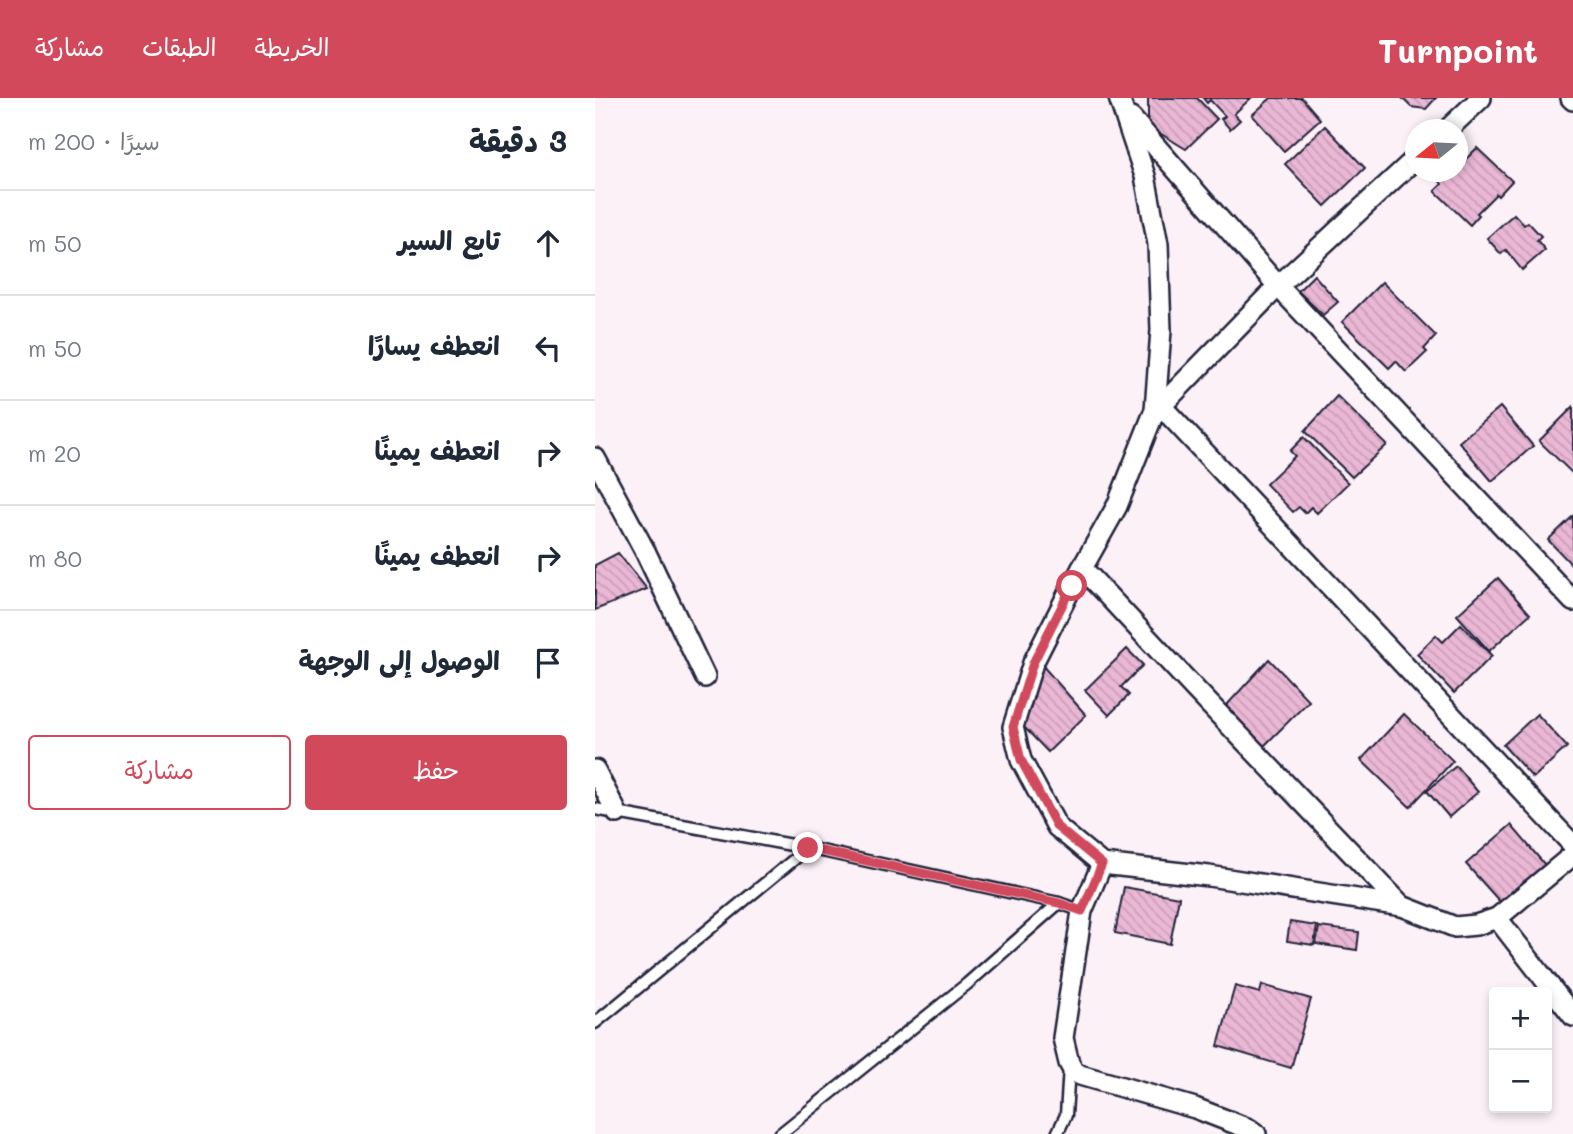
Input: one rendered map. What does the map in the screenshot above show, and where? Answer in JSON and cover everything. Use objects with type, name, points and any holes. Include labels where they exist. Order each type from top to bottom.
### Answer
[{"type":"street","points":[[1459,119],[1481,98]]},
{"type":"street","points":[[1122,105],[1278,286],[1573,601]]},
{"type":"street","points":[[1122,105],[1145,176],[1158,244],[1158,408],[1117,506],[1033,663],[1013,727],[1021,760],[1057,827],[1102,864],[1209,876],[1402,906],[1455,927],[1476,925],[1497,918],[1573,855]]},
{"type":"street","points":[[1158,408],[1278,286],[1405,169]]},
{"type":"street","points":[[1158,408],[1573,845]]},
{"type":"street","points":[[595,458],[646,553],[705,677]]},
{"type":"street","points":[[1082,568],[1402,906]]},
{"type":"street","points":[[595,770],[617,813]]},
{"type":"street","points":[[1102,864],[1082,911],[1063,1038],[1073,1070],[1080,1075],[1195,1108],[1257,1134]]},
{"type":"street","points":[[1497,918],[1573,1016]]},
{"type":"lane","points":[[595,809],[808,848],[1059,903],[1082,911]]},
{"type":"lane","points":[[595,1023],[808,848]]},
{"type":"lane","points":[[780,1134],[967,984],[1059,903]]},
{"type":"lane","points":[[1057,1134],[1066,1115],[1069,1063]]},
{"type":"building","points":[[1148,98],[1197,98],[1217,119],[1186,149],[1148,126]]},
{"type":"building","points":[[1203,98],[1251,98],[1234,114],[1240,120],[1230,129],[1221,119],[1225,116],[1210,100],[1207,103]]},
{"type":"building","points":[[1271,98],[1302,98],[1320,119],[1284,151],[1252,115]]},
{"type":"building","points":[[1402,98],[1436,98],[1426,109],[1411,107]]},
{"type":"building","points":[[1325,126],[1365,168],[1325,206],[1285,164]]},
{"type":"building","points":[[1477,148],[1512,181],[1477,213],[1479,215],[1470,225],[1435,191],[1442,184],[1440,182],[1468,182],[1468,157]]},
{"type":"building","points":[[1514,214],[1524,225],[1528,222],[1541,236],[1537,240],[1545,250],[1522,270],[1506,250],[1501,254],[1487,238]]},
{"type":"building","points":[[1314,275],[1338,302],[1323,315],[1298,291]]},
{"type":"building","points":[[1382,282],[1436,336],[1424,349],[1427,352],[1406,372],[1396,361],[1389,368],[1342,322]]},
{"type":"building","points":[[1337,396],[1387,445],[1352,477],[1305,431]]},
{"type":"building","points":[[1500,407],[1533,446],[1492,481],[1459,442]]},
{"type":"building","points":[[1573,407],[1573,474],[1539,441]]},
{"type":"building","points":[[1304,437],[1348,483],[1317,513],[1311,507],[1305,513],[1299,507],[1293,512],[1266,484],[1295,456],[1290,451]]},
{"type":"building","points":[[1573,516],[1573,566],[1548,540]]},
{"type":"building","points":[[618,553],[647,589],[595,610],[595,565]]},
{"type":"building","points":[[1498,578],[1530,614],[1489,651],[1457,615]]},
{"type":"building","points":[[1461,624],[1492,656],[1454,693],[1417,654],[1436,635],[1443,642]]},
{"type":"building","points":[[1127,649],[1143,665],[1121,687],[1129,695],[1109,715],[1085,690]]},
{"type":"building","points":[[1269,659],[1309,701],[1264,746],[1226,706]]},
{"type":"building","points":[[1041,664],[1086,715],[1048,752],[1021,724]]},
{"type":"building","points":[[1404,714],[1453,761],[1410,807],[1361,760]]},
{"type":"building","points":[[1537,714],[1567,747],[1533,778],[1503,745]]},
{"type":"building","points":[[1456,766],[1478,792],[1449,817],[1427,791]]},
{"type":"building","points":[[1511,825],[1545,865],[1501,903],[1466,864]]},
{"type":"building","points":[[1124,887],[1179,897],[1170,944],[1115,933]]},
{"type":"building","points":[[1290,922],[1317,926],[1314,945],[1287,941]]},
{"type":"building","points":[[1319,927],[1359,932],[1357,950],[1316,944]]},
{"type":"building","points":[[1262,985],[1311,999],[1291,1068],[1218,1046],[1235,986],[1260,993]]},
{"type":"route","points":[[808,848],[1059,903],[1082,911],[1102,864],[1057,827],[1021,760],[1013,727],[1033,663],[1072,586]]}]
